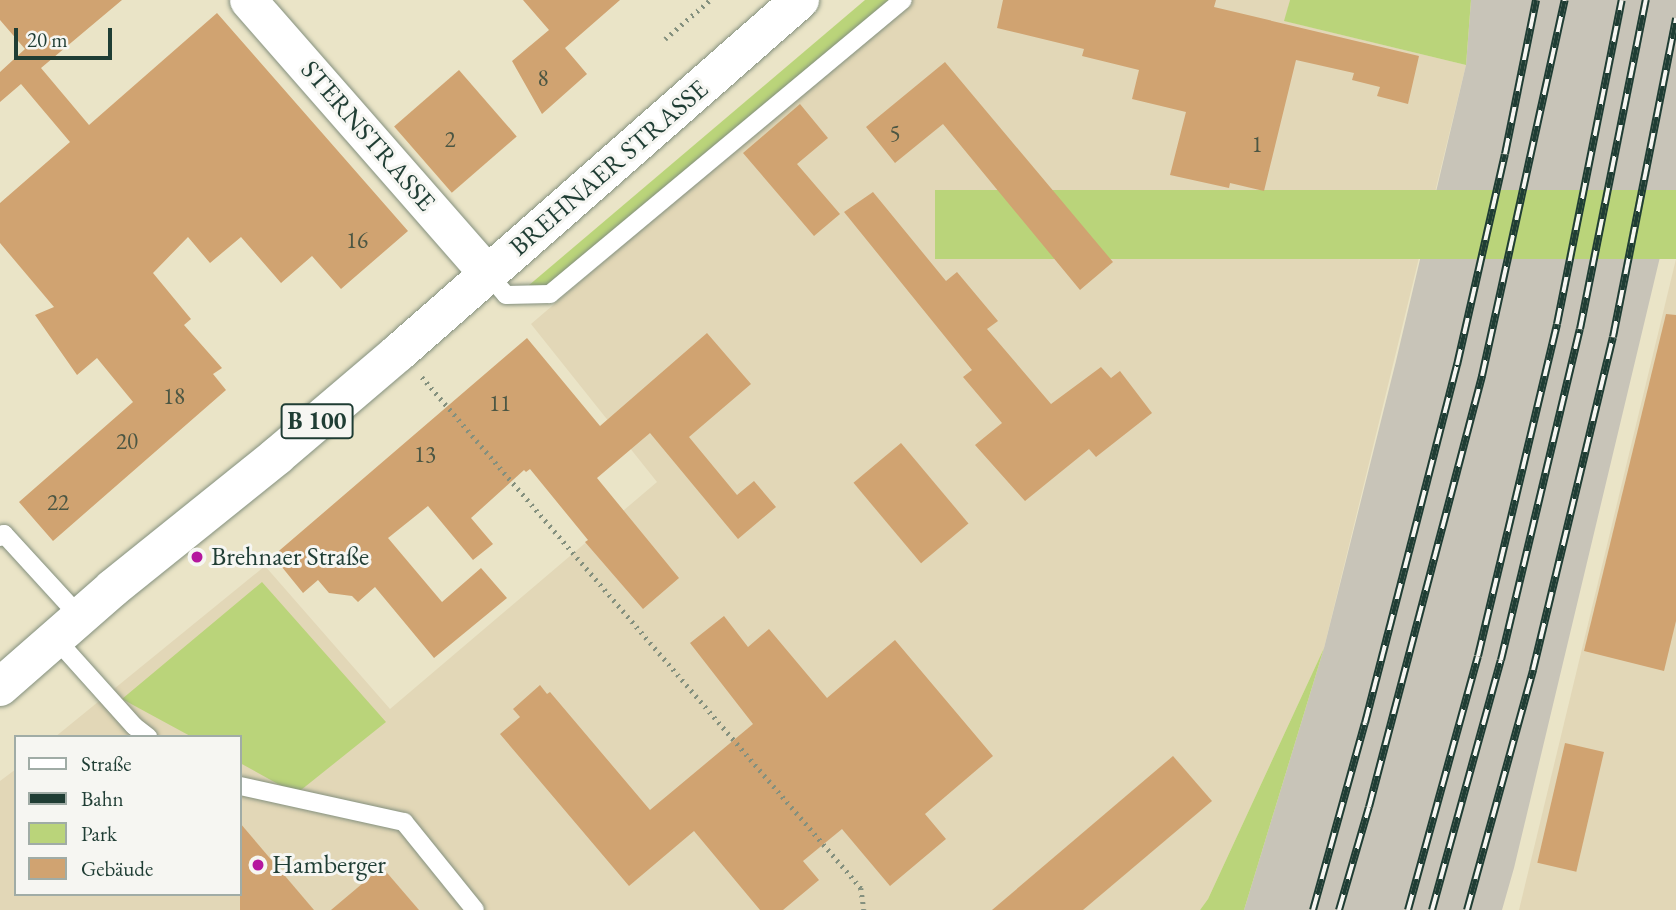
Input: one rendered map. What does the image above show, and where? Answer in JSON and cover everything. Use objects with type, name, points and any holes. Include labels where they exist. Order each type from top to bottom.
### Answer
[{"type":"main road","name":"BREHNAER STRASSE","points":[[0,687],[398,353],[800,0]]},
{"type":"street","name":"STERNSTRASSE","points":[[248,0],[487,273]]},
{"type":"lane","points":[[487,273],[506,295],[550,294],[903,0]]},
{"type":"lane","points":[[0,537],[4,534],[134,726],[145,735]]},
{"type":"lane","points":[[242,786],[404,822],[475,910]]},
{"type":"path","points":[[665,38],[710,0]]},
{"type":"path","points":[[398,353],[426,381],[861,888],[864,910]]},
{"type":"shaded area","points":[[909,0],[1290,0],[1285,21],[1466,65],[1324,648],[1208,899],[1200,910],[0,910],[0,781],[14,770],[14,896],[242,896],[242,735],[57,735],[265,566],[390,709],[657,482],[531,324]]},
{"type":"shaded area","points":[[1471,0],[1676,0],[1676,190],[1514,868],[1502,910],[1244,910],[1324,648],[1396,361],[1466,65]]},
{"type":"shaded area","points":[[1676,259],[1676,910],[1519,910]]},
{"type":"green space","points":[[865,0],[891,0],[555,282],[540,288],[528,286]]},
{"type":"green space","points":[[1290,0],[1471,0],[1466,65],[1284,21]]},
{"type":"green space","points":[[935,190],[1676,190],[1676,259],[935,259]]},
{"type":"green space","points":[[262,582],[386,722],[296,794],[242,764],[242,735],[188,735],[122,699]]},
{"type":"green space","points":[[1324,648],[1244,910],[1200,910],[1208,899]]},
{"type":"building","points":[[0,0],[122,0],[41,68],[89,125],[217,13],[408,231],[341,289],[312,256],[281,283],[241,237],[210,263],[188,237],[153,273],[191,319],[184,325],[222,368],[213,374],[226,390],[53,541],[19,502],[133,402],[97,358],[77,375],[35,315],[54,307],[0,243],[0,203],[70,142],[21,84],[0,102],[0,72],[25,49],[0,20]]},
{"type":"building","points":[[523,0],[620,0],[565,48],[587,74],[542,114],[512,61],[549,30]]},
{"type":"building","points":[[1003,0],[1216,0],[1214,7],[1419,56],[1408,104],[1377,96],[1380,87],[1352,80],[1354,73],[1296,60],[1264,191],[1230,183],[1229,188],[1170,175],[1186,112],[1132,99],[1139,70],[1082,56],[1084,49],[997,28]]},
{"type":"building","points":[[945,62],[1113,262],[1080,290],[943,124],[895,163],[866,127]]},
{"type":"building","points":[[459,70],[517,136],[452,193],[394,126]]},
{"type":"building","points":[[800,104],[828,138],[797,164],[840,214],[814,236],[743,153]]},
{"type":"building","points":[[873,192],[946,281],[957,272],[998,321],[987,329],[1051,404],[1101,367],[1111,378],[1120,371],[1152,413],[1096,457],[1089,449],[1025,501],[975,445],[1002,423],[963,377],[972,370],[844,212]]},
{"type":"building","points":[[1666,314],[1676,315],[1676,621],[1664,671],[1584,651]]},
{"type":"building","points":[[707,333],[751,384],[689,437],[737,495],[754,481],[776,507],[738,539],[650,433],[597,478],[679,578],[643,609],[585,542],[588,540],[530,469],[526,472],[524,470],[471,518],[493,544],[473,560],[428,506],[388,538],[442,602],[481,568],[507,598],[434,658],[375,587],[358,602],[352,596],[329,593],[318,580],[303,593],[273,556],[527,338],[600,426]]},
{"type":"building","points":[[901,443],[968,523],[921,563],[854,483]]},
{"type":"building","points":[[724,616],[748,647],[769,629],[827,698],[895,640],[993,756],[925,814],[946,839],[890,886],[842,829],[803,861],[819,880],[783,910],[760,910],[694,831],[629,886],[500,734],[520,717],[513,709],[540,685],[547,694],[550,692],[650,810],[753,724],[690,643]]},
{"type":"building","points":[[1565,743],[1604,752],[1576,872],[1537,863]]},
{"type":"building","points":[[1173,756],[1212,801],[1083,910],[992,910]]},
{"type":"building","name":"Hamberger","points":[[242,825],[314,910],[240,910],[242,896]]},
{"type":"building","points":[[382,867],[419,910],[331,910]]},
{"type":"railway","points":[[1313,910],[1365,723],[1457,365],[1505,154],[1536,0]]},
{"type":"railway","points":[[1339,910],[1369,807],[1482,376],[1565,0]]},
{"type":"railway","points":[[1408,910],[1478,656],[1557,324],[1622,0]]},
{"type":"railway","points":[[1432,910],[1501,660],[1580,329],[1646,0]]},
{"type":"railway","points":[[1467,910],[1533,670],[1613,337],[1676,18]]},
{"type":"place","name":"Brehnaer Straße","points":[[197,557]]},
{"type":"place","name":"Hamberger","points":[[258,865]]}]
